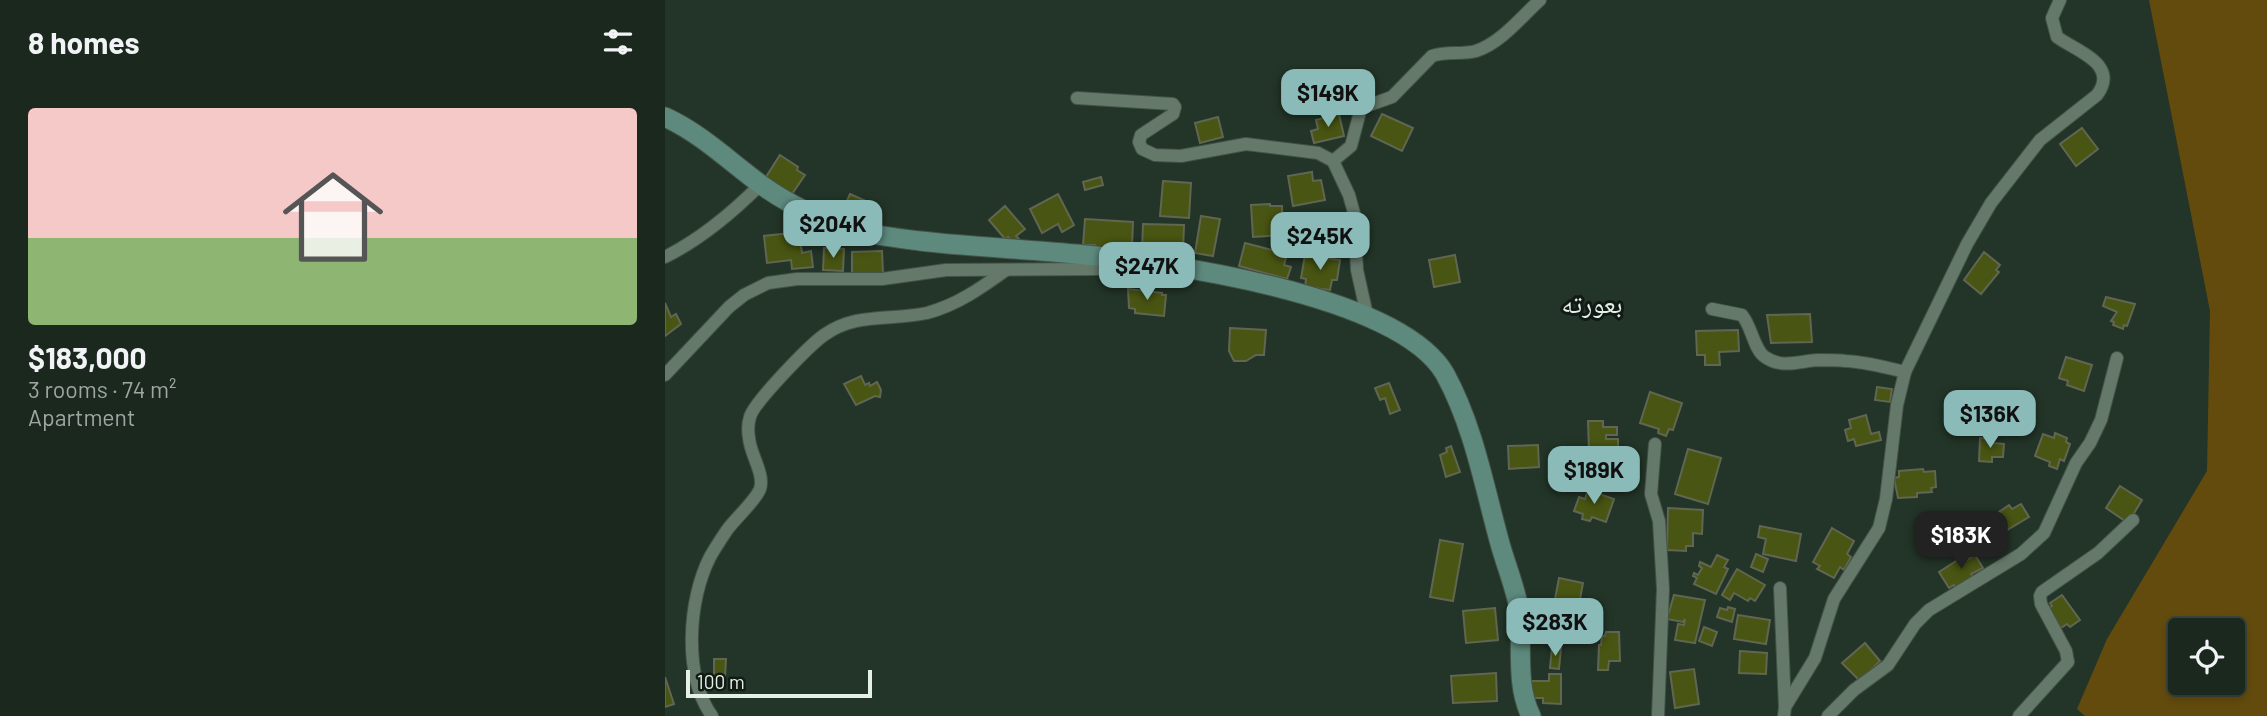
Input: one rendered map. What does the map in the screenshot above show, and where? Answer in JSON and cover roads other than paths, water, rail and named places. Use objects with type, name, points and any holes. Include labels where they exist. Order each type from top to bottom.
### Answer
[{"type":"main road","points":[[668,120],[706,140],[761,184],[804,211],[853,230],[876,236],[1139,261],[1291,291],[1367,315],[1399,332],[1430,356],[1443,372],[1458,403],[1479,463],[1518,606],[1525,712]]},
{"type":"street","points":[[1333,161],[1351,146],[1361,108],[1392,97],[1432,56],[1463,53],[1483,48],[1495,41],[1540,0]]},
{"type":"street","points":[[1784,712],[1815,658],[1834,599],[1879,528],[1886,499],[1896,405],[1905,372],[1968,244],[1991,203],[2040,140],[2097,95],[2102,88],[2104,81],[2095,60],[2057,37],[2052,18],[2060,0]]},
{"type":"street","points":[[1077,98],[1173,104],[1173,114],[1141,135],[1139,142],[1148,154],[1181,156],[1246,144],[1318,152],[1333,161],[1349,195],[1354,213],[1355,258],[1367,315]]},
{"type":"street","points":[[665,257],[685,247],[716,225],[761,184]]},
{"type":"street","points":[[665,375],[729,307],[744,295],[768,283],[797,279],[883,279],[946,270],[1100,269],[1139,261]]},
{"type":"street","points":[[712,716],[699,688],[691,649],[697,595],[709,559],[730,525],[757,495],[761,486],[748,437],[750,416],[758,403],[813,344],[838,326],[852,320],[925,313],[948,306],[978,291],[1006,270]]},
{"type":"street","points":[[1712,309],[1742,315],[1752,329],[1760,353],[1776,362],[1785,364],[1818,360],[1848,361],[1905,372]]},
{"type":"street","points":[[1828,716],[1854,690],[1888,665],[1915,624],[1929,610],[2021,554],[2043,533],[2076,463],[2101,420],[2117,358]]},
{"type":"street","points":[[1654,444],[1651,494],[1659,521],[1663,589],[1658,716]]},
{"type":"street","points":[[2019,716],[2068,662],[2066,651],[2041,604],[2042,592],[2098,553],[2133,520]]},
{"type":"street","points":[[1780,588],[1784,712]]},
{"type":"district","name":"بعورته","points":[[1592,302]]}]
